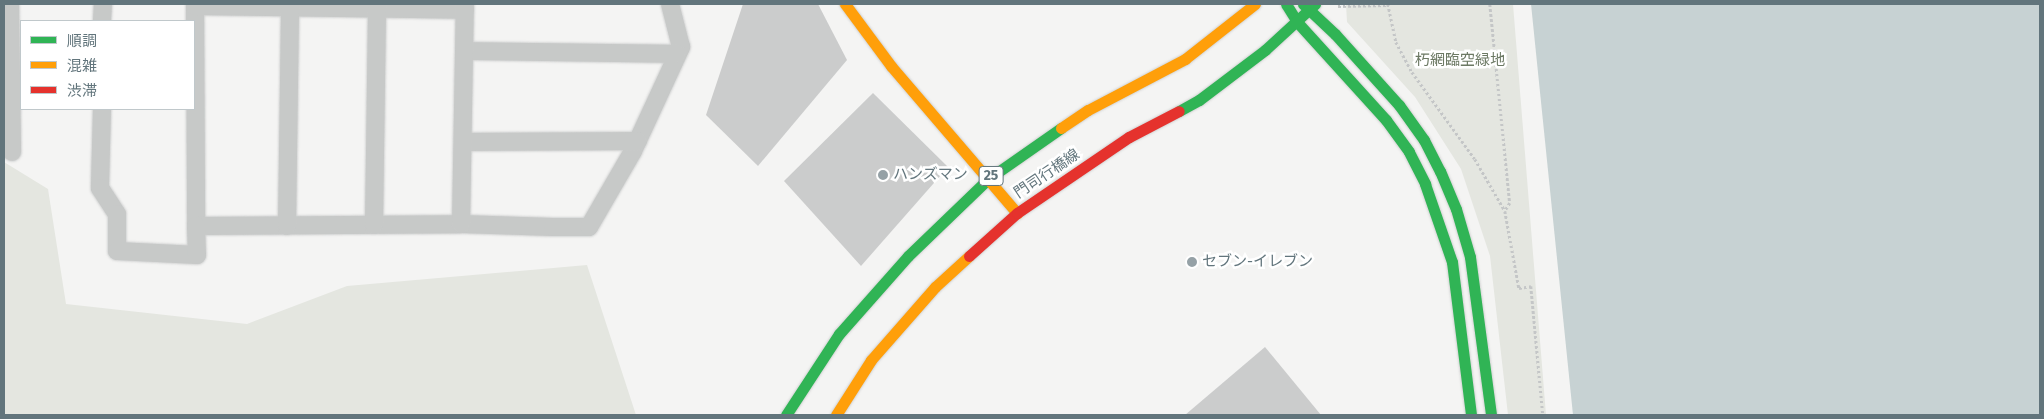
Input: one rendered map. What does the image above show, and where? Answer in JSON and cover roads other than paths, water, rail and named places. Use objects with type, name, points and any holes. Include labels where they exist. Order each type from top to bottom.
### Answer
[{"type":"main road","points":[[845,4],[891,66],[1017,213]]},
{"type":"main road","name":"門司行橋線","points":[[786,415],[839,334],[908,256],[988,179],[1088,110],[1185,59],[1255,4]]},
{"type":"main road","points":[[1286,4],[1298,23],[1386,120],[1409,152],[1426,184],[1452,262],[1471,415]]},
{"type":"main road","points":[[1310,6],[1398,105],[1424,140],[1440,171],[1456,209],[1470,257],[1491,415]]},
{"type":"main road","name":"門司行橋線","points":[[836,415],[871,360],[935,287],[1017,213],[1129,137],[1199,100],[1298,23],[1310,6]]},
{"type":"street","points":[[10,4],[12,152]]},
{"type":"street","points":[[102,4],[102,20]]},
{"type":"street","points":[[196,226],[461,224],[589,227],[638,141],[681,47],[670,4]]},
{"type":"street","points":[[195,20],[195,5],[465,7],[461,224]]},
{"type":"street","points":[[287,226],[290,5]]},
{"type":"street","points":[[374,224],[377,6]]},
{"type":"street","points":[[464,51],[677,54]]},
{"type":"street","points":[[102,110],[100,188],[117,214],[118,251],[197,255],[194,110]]},
{"type":"street","points":[[463,142],[638,141]]},
{"type":"place","name":"ハンズマン","points":[[883,175]]},
{"type":"place","name":"セブン-イレブン","points":[[1192,262]]},
{"type":"park label","name":"朽網臨空緑地","points":[[1460,61]]}]
